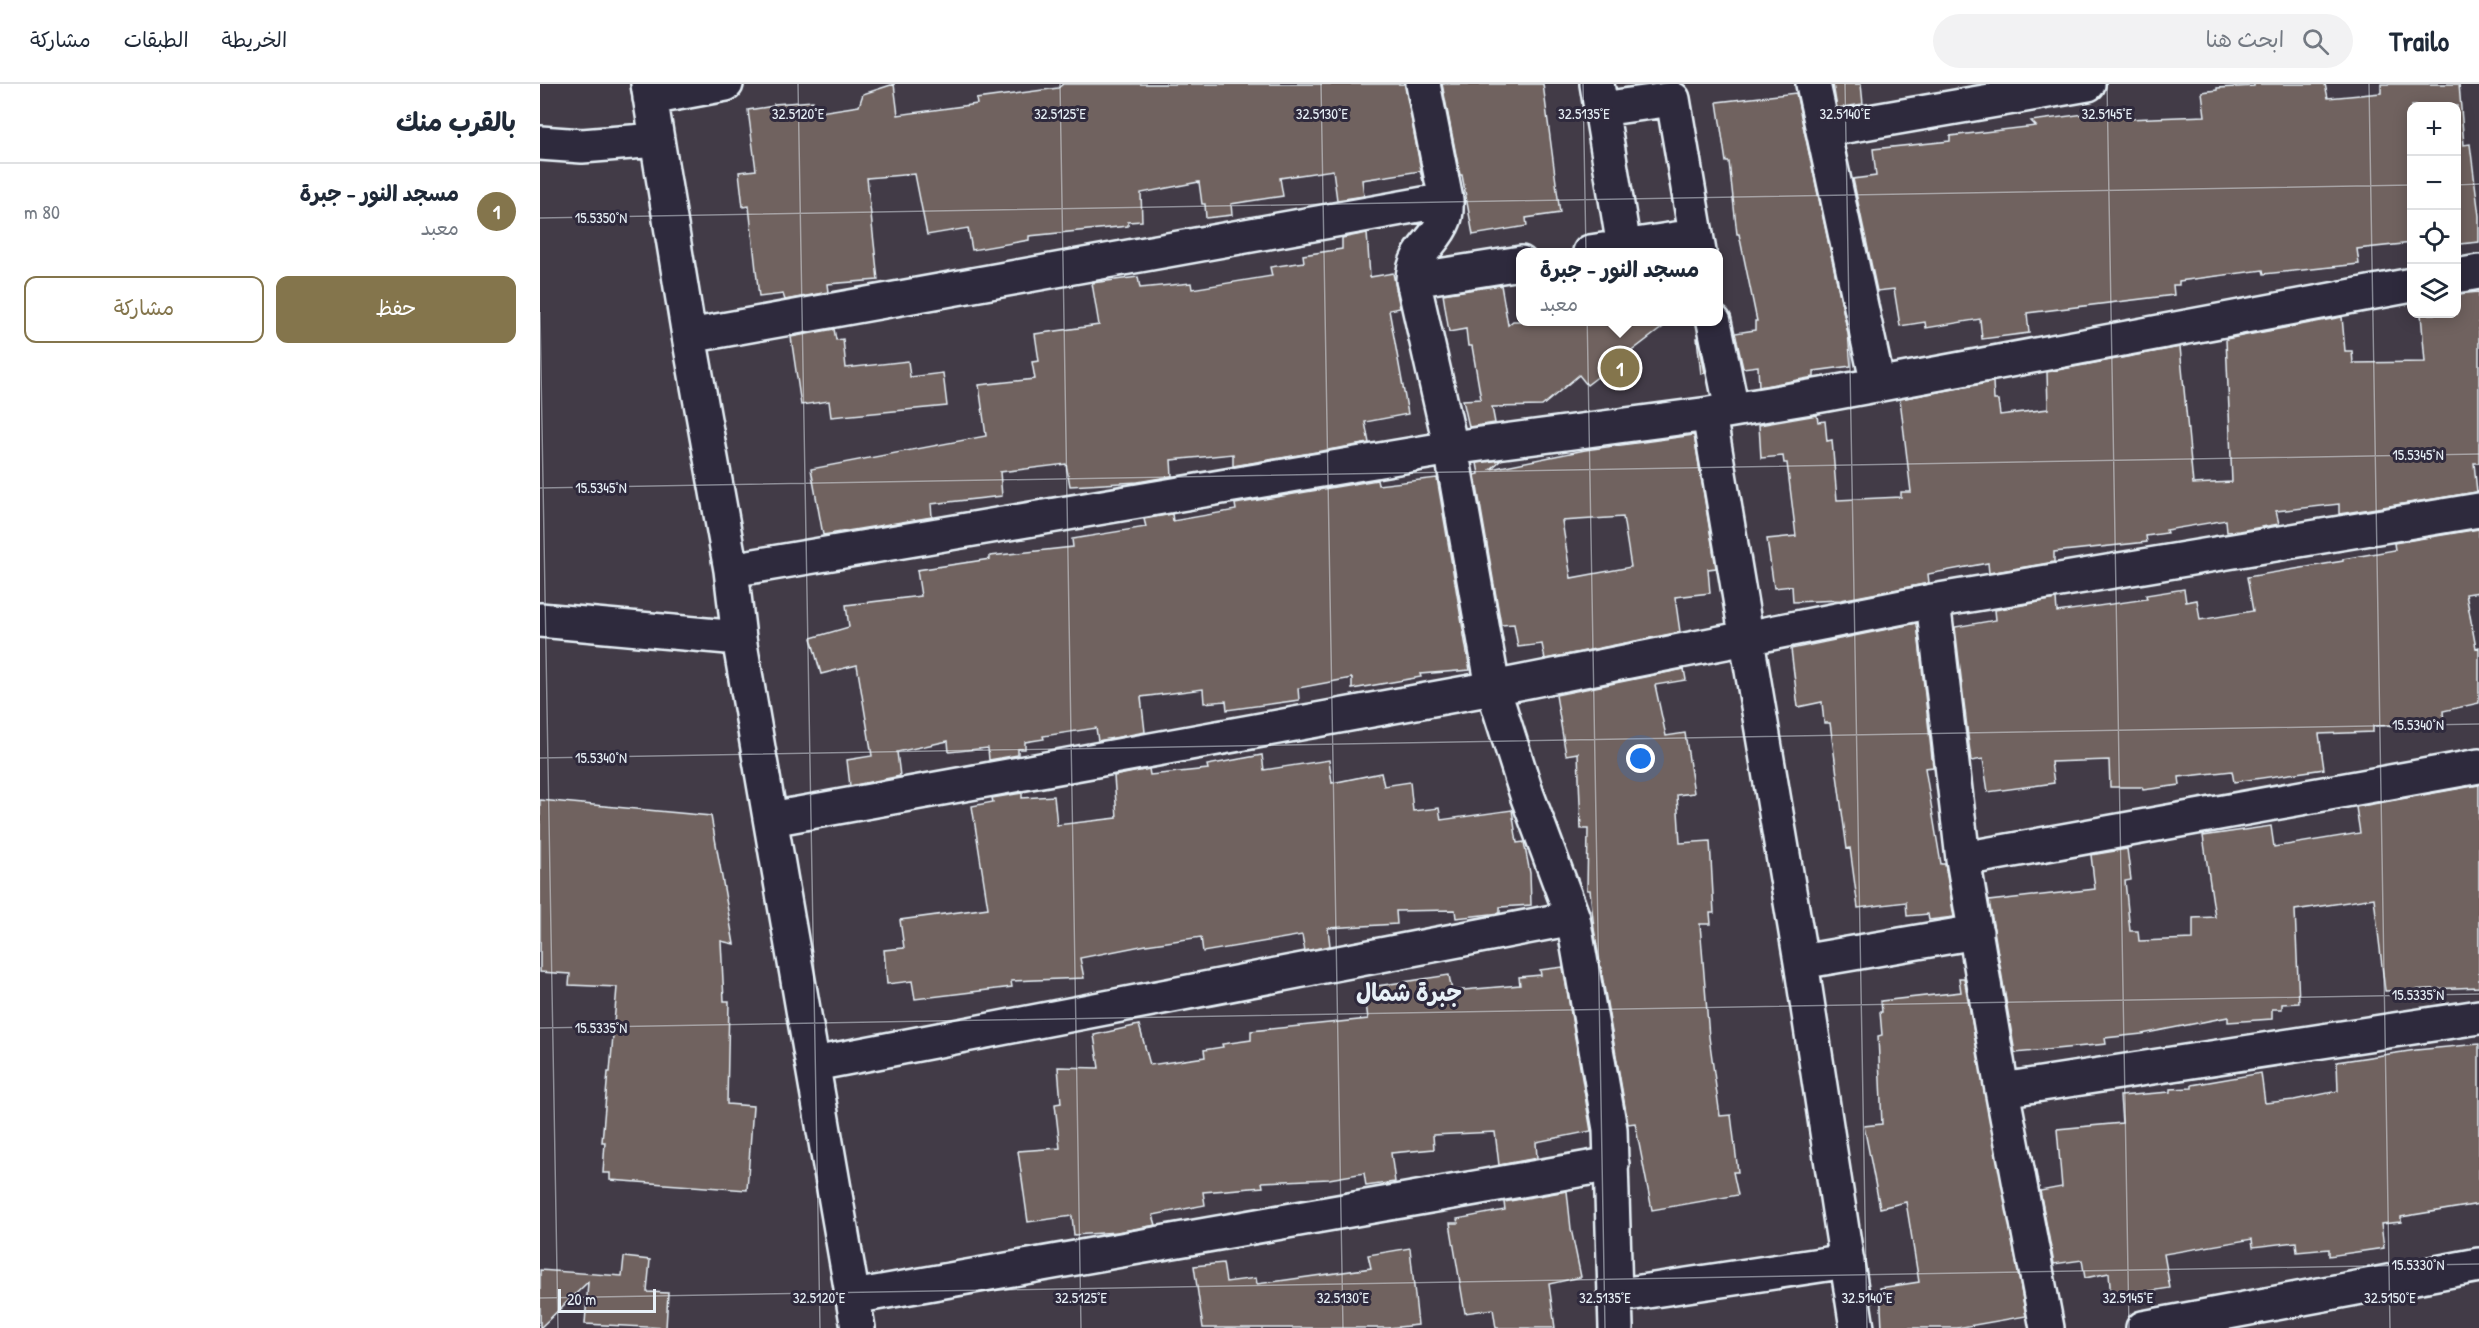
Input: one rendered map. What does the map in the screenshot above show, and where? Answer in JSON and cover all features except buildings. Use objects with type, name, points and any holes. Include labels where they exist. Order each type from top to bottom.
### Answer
[{"type":"street","points":[[726,84],[649,91],[689,336],[731,570],[739,638],[855,1313],[1612,1164]]},
{"type":"street","points":[[1423,84],[1446,200],[1444,222],[1418,256],[1413,267],[1413,280],[1451,448],[1493,688],[1527,795],[1573,918],[1610,1129],[1616,1328]]},
{"type":"street","points":[[1813,84],[1878,385]]},
{"type":"street","points":[[1823,130],[2088,84]]},
{"type":"street","points":[[1617,248],[1697,244],[1673,99],[1599,96],[1624,247]]},
{"type":"street","points":[[540,143],[582,146],[657,140]]},
{"type":"street","points":[[689,336],[1446,200]]},
{"type":"street","points":[[1413,280],[1516,264]]},
{"type":"street","points":[[2461,275],[2479,272]]},
{"type":"street","points":[[731,570],[1451,448],[1721,412],[1878,385],[2407,286]]},
{"type":"street","points":[[1713,326],[1747,637],[1801,962],[1857,1328]]},
{"type":"street","points":[[771,819],[1493,688],[1933,601],[2479,510]]},
{"type":"street","points":[[1933,601],[1963,859],[2002,1090],[2047,1328]]},
{"type":"street","points":[[540,620],[739,638]]},
{"type":"street","points":[[1963,859],[2479,766]]},
{"type":"street","points":[[814,1065],[1573,918]]},
{"type":"street","points":[[1801,962],[1976,932]]},
{"type":"street","points":[[2002,1090],[2479,1017]]},
{"type":"street","points":[[1614,1296],[1847,1261]]},
{"type":"street","points":[[2143,1328],[2479,1265]]},
{"type":"place","name":"مسجد النور - جبرة","points":[[1620,368]]},
{"type":"district","name":"جبرة شمال","points":[[1409,993]]}]
